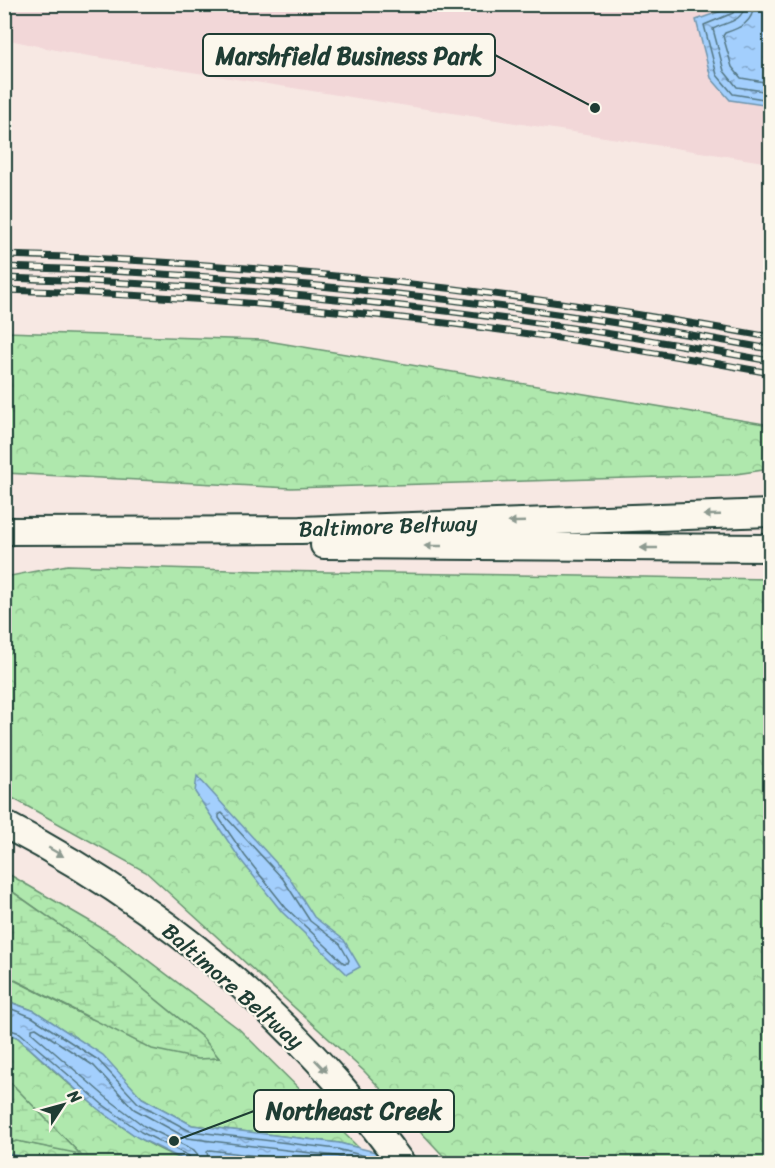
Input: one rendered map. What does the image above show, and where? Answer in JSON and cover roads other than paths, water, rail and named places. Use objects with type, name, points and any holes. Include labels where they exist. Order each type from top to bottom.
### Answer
[{"type":"highway","name":"Baltimore Beltway","points":[[4,531],[301,530],[771,513]]},
{"type":"highway","points":[[4,538],[288,545],[771,548]]},
{"type":"highway","name":"Baltimore Beltway","points":[[4,824],[85,869],[138,904],[198,950],[247,992],[336,1081],[402,1164]]},
{"type":"water","points":[[738,5],[770,5],[770,106],[730,100],[711,78],[696,20]]},
{"type":"water","points":[[197,776],[288,876],[314,917],[344,940],[360,967],[347,974],[282,912],[240,859],[195,792]]},
{"type":"water","points":[[4,1000],[35,1011],[103,1055],[142,1098],[192,1125],[339,1143],[420,1163],[193,1164],[137,1137],[98,1109],[17,1037],[5,1033]]},
{"type":"waterway","points":[[4,1155],[51,1164]]},
{"type":"railway","points":[[4,255],[197,264],[389,281],[580,306],[770,337]]},
{"type":"railway","points":[[4,267],[197,276],[389,293],[580,317],[770,349]]},
{"type":"railway","points":[[4,278],[197,287],[389,305],[580,329],[770,361]]},
{"type":"railway","points":[[4,290],[197,299],[389,317],[580,341],[770,373]]},
{"type":"place","name":"Marshfield Business Park","points":[[595,108]]},
{"type":"place","name":"Northeast Creek","points":[[174,1141]]}]
